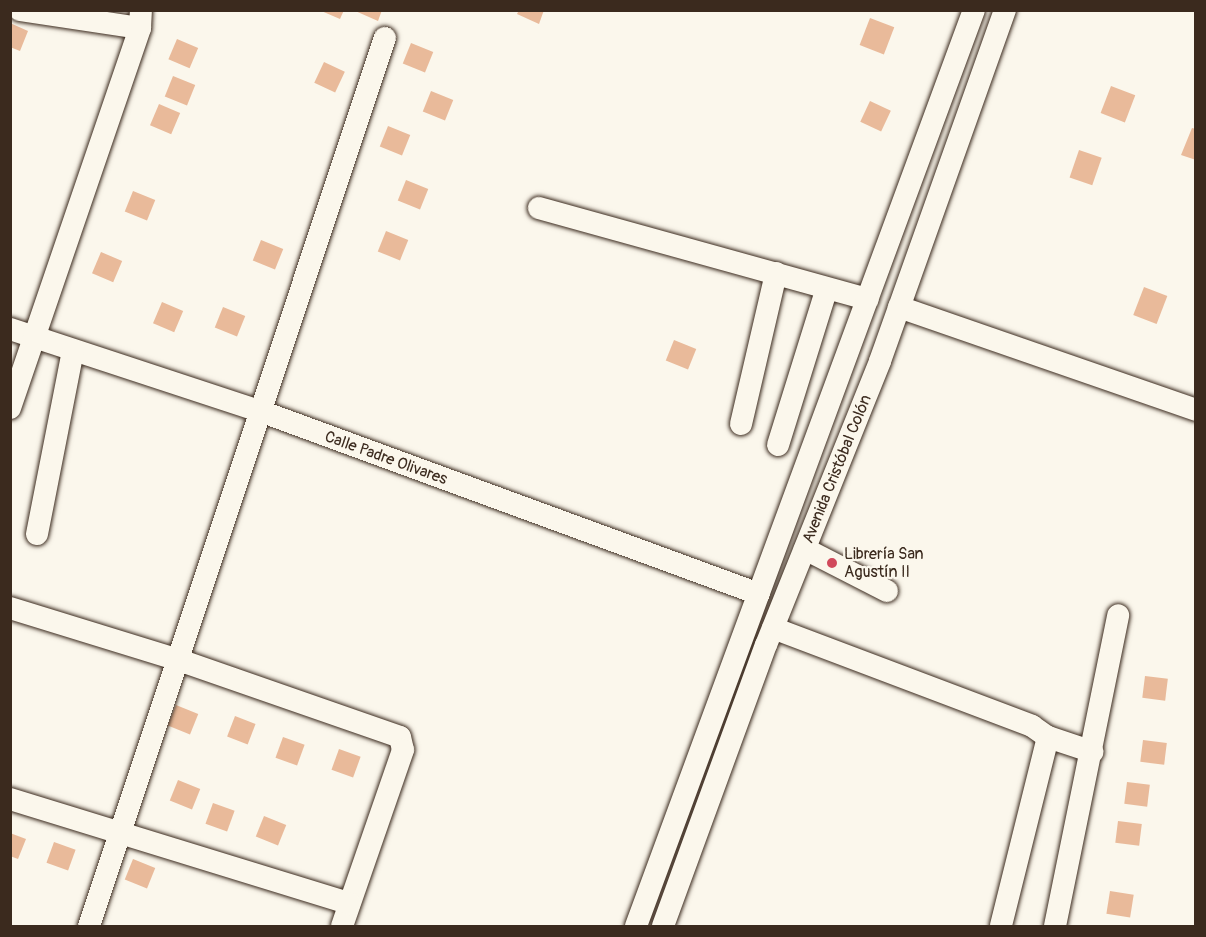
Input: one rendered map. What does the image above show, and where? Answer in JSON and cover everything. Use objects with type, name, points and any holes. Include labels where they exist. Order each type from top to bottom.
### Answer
[{"type":"street","points":[[10,408],[140,19],[20,10]]},
{"type":"street","name":"Avenida Cristóbal Colón","points":[[636,927],[975,10]]},
{"type":"street","name":"Avenida Cristóbal Colón","points":[[663,927],[773,628],[900,307],[1005,10]]},
{"type":"street","points":[[89,927],[176,660],[385,38]]},
{"type":"street","points":[[539,208],[868,299]]},
{"type":"street","points":[[741,424],[776,273]]},
{"type":"street","points":[[778,445],[827,288]]},
{"type":"street","points":[[900,307],[1196,410]]},
{"type":"street","name":"Calle Padre Olivares","points":[[10,329],[260,411],[759,594]]},
{"type":"street","points":[[37,534],[73,350]]},
{"type":"street","points":[[805,549],[887,591]]},
{"type":"street","points":[[10,608],[176,660],[400,737],[403,750],[342,927]]},
{"type":"street","points":[[1055,927],[1093,753],[1118,615]]},
{"type":"street","points":[[773,628],[1032,726],[1048,737],[1093,753]]},
{"type":"street","points":[[1000,927],[1048,737]]},
{"type":"street","points":[[10,799],[349,903]]},
{"type":"building","points":[[319,10],[344,10],[340,19]]},
{"type":"building","points":[[353,10],[382,10],[378,21]]},
{"type":"building","points":[[519,10],[544,10],[539,24],[517,14]]},
{"type":"building","points":[[870,18],[894,27],[884,54],[860,45]]},
{"type":"building","points":[[10,23],[28,31],[20,51],[10,47]]},
{"type":"building","points":[[177,39],[198,48],[190,68],[168,59]]},
{"type":"building","points":[[411,43],[433,52],[425,72],[403,63]]},
{"type":"building","points":[[324,62],[345,72],[335,93],[314,83]]},
{"type":"building","points":[[173,76],[195,85],[187,105],[165,96]]},
{"type":"building","points":[[1111,86],[1135,95],[1125,122],[1101,113]]},
{"type":"building","points":[[431,91],[453,100],[445,120],[423,111]]},
{"type":"building","points":[[870,101],[891,111],[881,132],[860,122]]},
{"type":"building","points":[[159,104],[180,113],[171,134],[150,125]]},
{"type":"building","points":[[388,126],[410,135],[402,155],[380,146]]},
{"type":"building","points":[[1192,128],[1196,129],[1196,160],[1181,155]]},
{"type":"building","points":[[1079,150],[1102,158],[1092,185],[1070,177]]},
{"type":"building","points":[[406,180],[428,189],[420,209],[398,200]]},
{"type":"building","points":[[133,191],[155,200],[147,220],[125,211]]},
{"type":"building","points":[[386,231],[408,240],[400,260],[378,251]]},
{"type":"building","points":[[261,240],[283,249],[275,269],[253,260]]},
{"type":"building","points":[[101,252],[122,261],[113,282],[92,273]]},
{"type":"building","points":[[1144,287],[1167,296],[1157,324],[1133,315]]},
{"type":"building","points":[[162,302],[183,311],[174,332],[153,323]]},
{"type":"building","points":[[223,307],[245,316],[237,336],[215,327]]},
{"type":"building","points":[[674,340],[696,349],[688,369],[666,360]]},
{"type":"building","points":[[1145,676],[1168,679],[1165,701],[1142,698]]},
{"type":"building","points":[[176,705],[198,714],[190,734],[168,725]]},
{"type":"building","points":[[235,716],[256,724],[248,744],[227,737]]},
{"type":"building","points":[[283,737],[305,745],[297,766],[275,758]]},
{"type":"building","points":[[1143,740],[1167,743],[1164,765],[1140,762]]},
{"type":"building","points":[[339,749],[361,757],[353,778],[331,770]]},
{"type":"building","points":[[178,780],[200,789],[192,809],[170,800]]},
{"type":"building","points":[[1127,782],[1150,785],[1147,807],[1124,804]]},
{"type":"building","points":[[213,803],[235,811],[227,832],[205,824]]},
{"type":"building","points":[[264,816],[286,825],[278,845],[256,836]]},
{"type":"building","points":[[1118,821],[1142,824],[1139,846],[1115,843]]},
{"type":"building","points":[[10,833],[26,839],[18,859],[10,856]]},
{"type":"building","points":[[54,842],[76,850],[68,871],[46,863]]},
{"type":"building","points":[[133,859],[155,868],[147,888],[125,879]]},
{"type":"building","points":[[1110,891],[1134,895],[1130,917],[1106,914]]},
{"type":"place","name":"Librería San Agustín II","points":[[832,563]]}]
